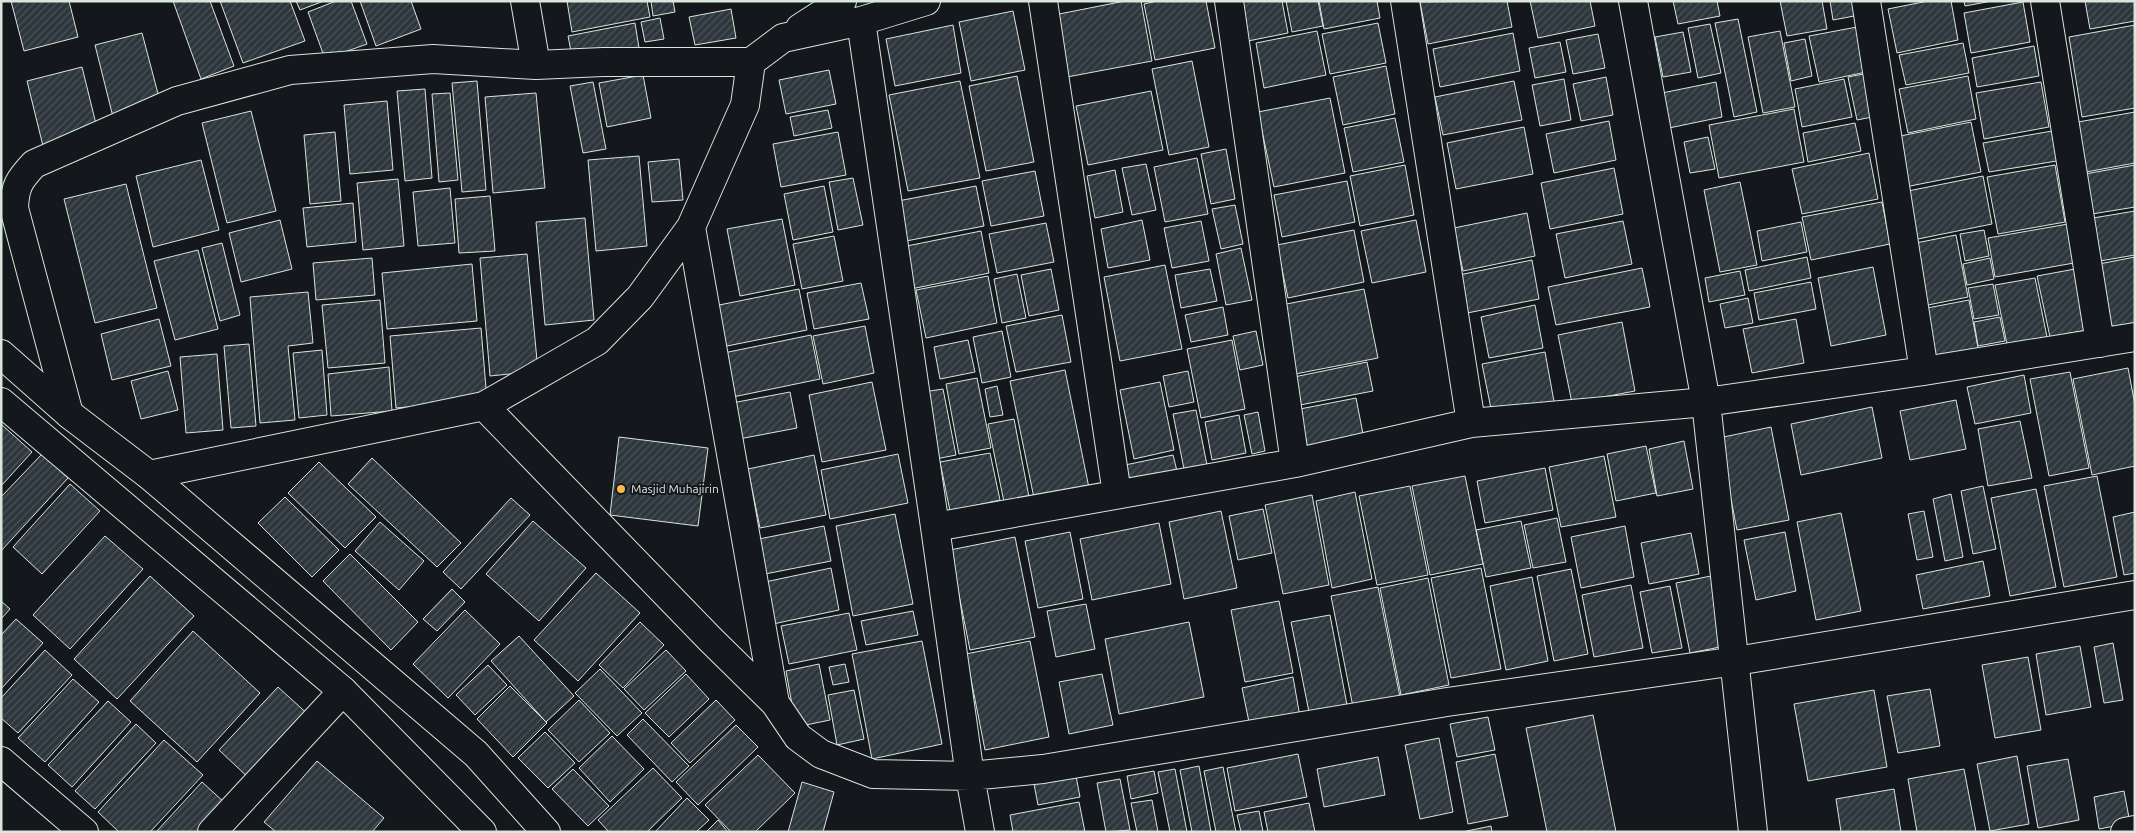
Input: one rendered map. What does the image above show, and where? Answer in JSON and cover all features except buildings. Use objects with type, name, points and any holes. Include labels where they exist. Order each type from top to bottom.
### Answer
[{"type":"street","points":[[525,1],[536,65]]},
{"type":"street","points":[[69,414],[14,208],[14,190],[21,177],[34,164],[177,101],[290,70],[433,59],[536,65],[603,62],[751,62],[784,38],[842,1]]},
{"type":"street","points":[[784,38],[861,21],[926,1]]},
{"type":"street","points":[[1043,1],[1116,494]]},
{"type":"street","points":[[1230,1],[1295,463]]},
{"type":"street","points":[[1405,1],[1471,423]]},
{"type":"street","points":[[1633,1],[1706,402],[1736,661],[1753,832]]},
{"type":"street","points":[[1866,1],[1924,371]]},
{"type":"street","points":[[2045,1],[2100,343]]},
{"type":"street","points":[[861,21],[970,776],[980,832]]},
{"type":"street","points":[[149,475],[484,406],[597,341],[640,297],[691,227],[745,105],[751,62]]},
{"type":"street","points":[[691,227],[775,703]]},
{"type":"street","points":[[935,527],[1295,463],[1471,423],[1706,402],[1924,371],[2135,337]]},
{"type":"street","points":[[1,354],[69,414],[149,475],[476,754],[546,832]]},
{"type":"street","points":[[1,402],[343,691],[482,832]]},
{"type":"street","points":[[484,406],[775,703],[798,737],[821,754],[873,774],[970,776],[1043,769],[1447,702],[1736,661],[2135,595]]},
{"type":"street","points":[[212,832],[343,691]]},
{"type":"street","points":[[1,761],[84,832]]},
{"type":"street","points":[[2125,832],[2135,830]]},
{"type":"place","name":"Masjid Muhajirin","points":[[621,489]]}]
